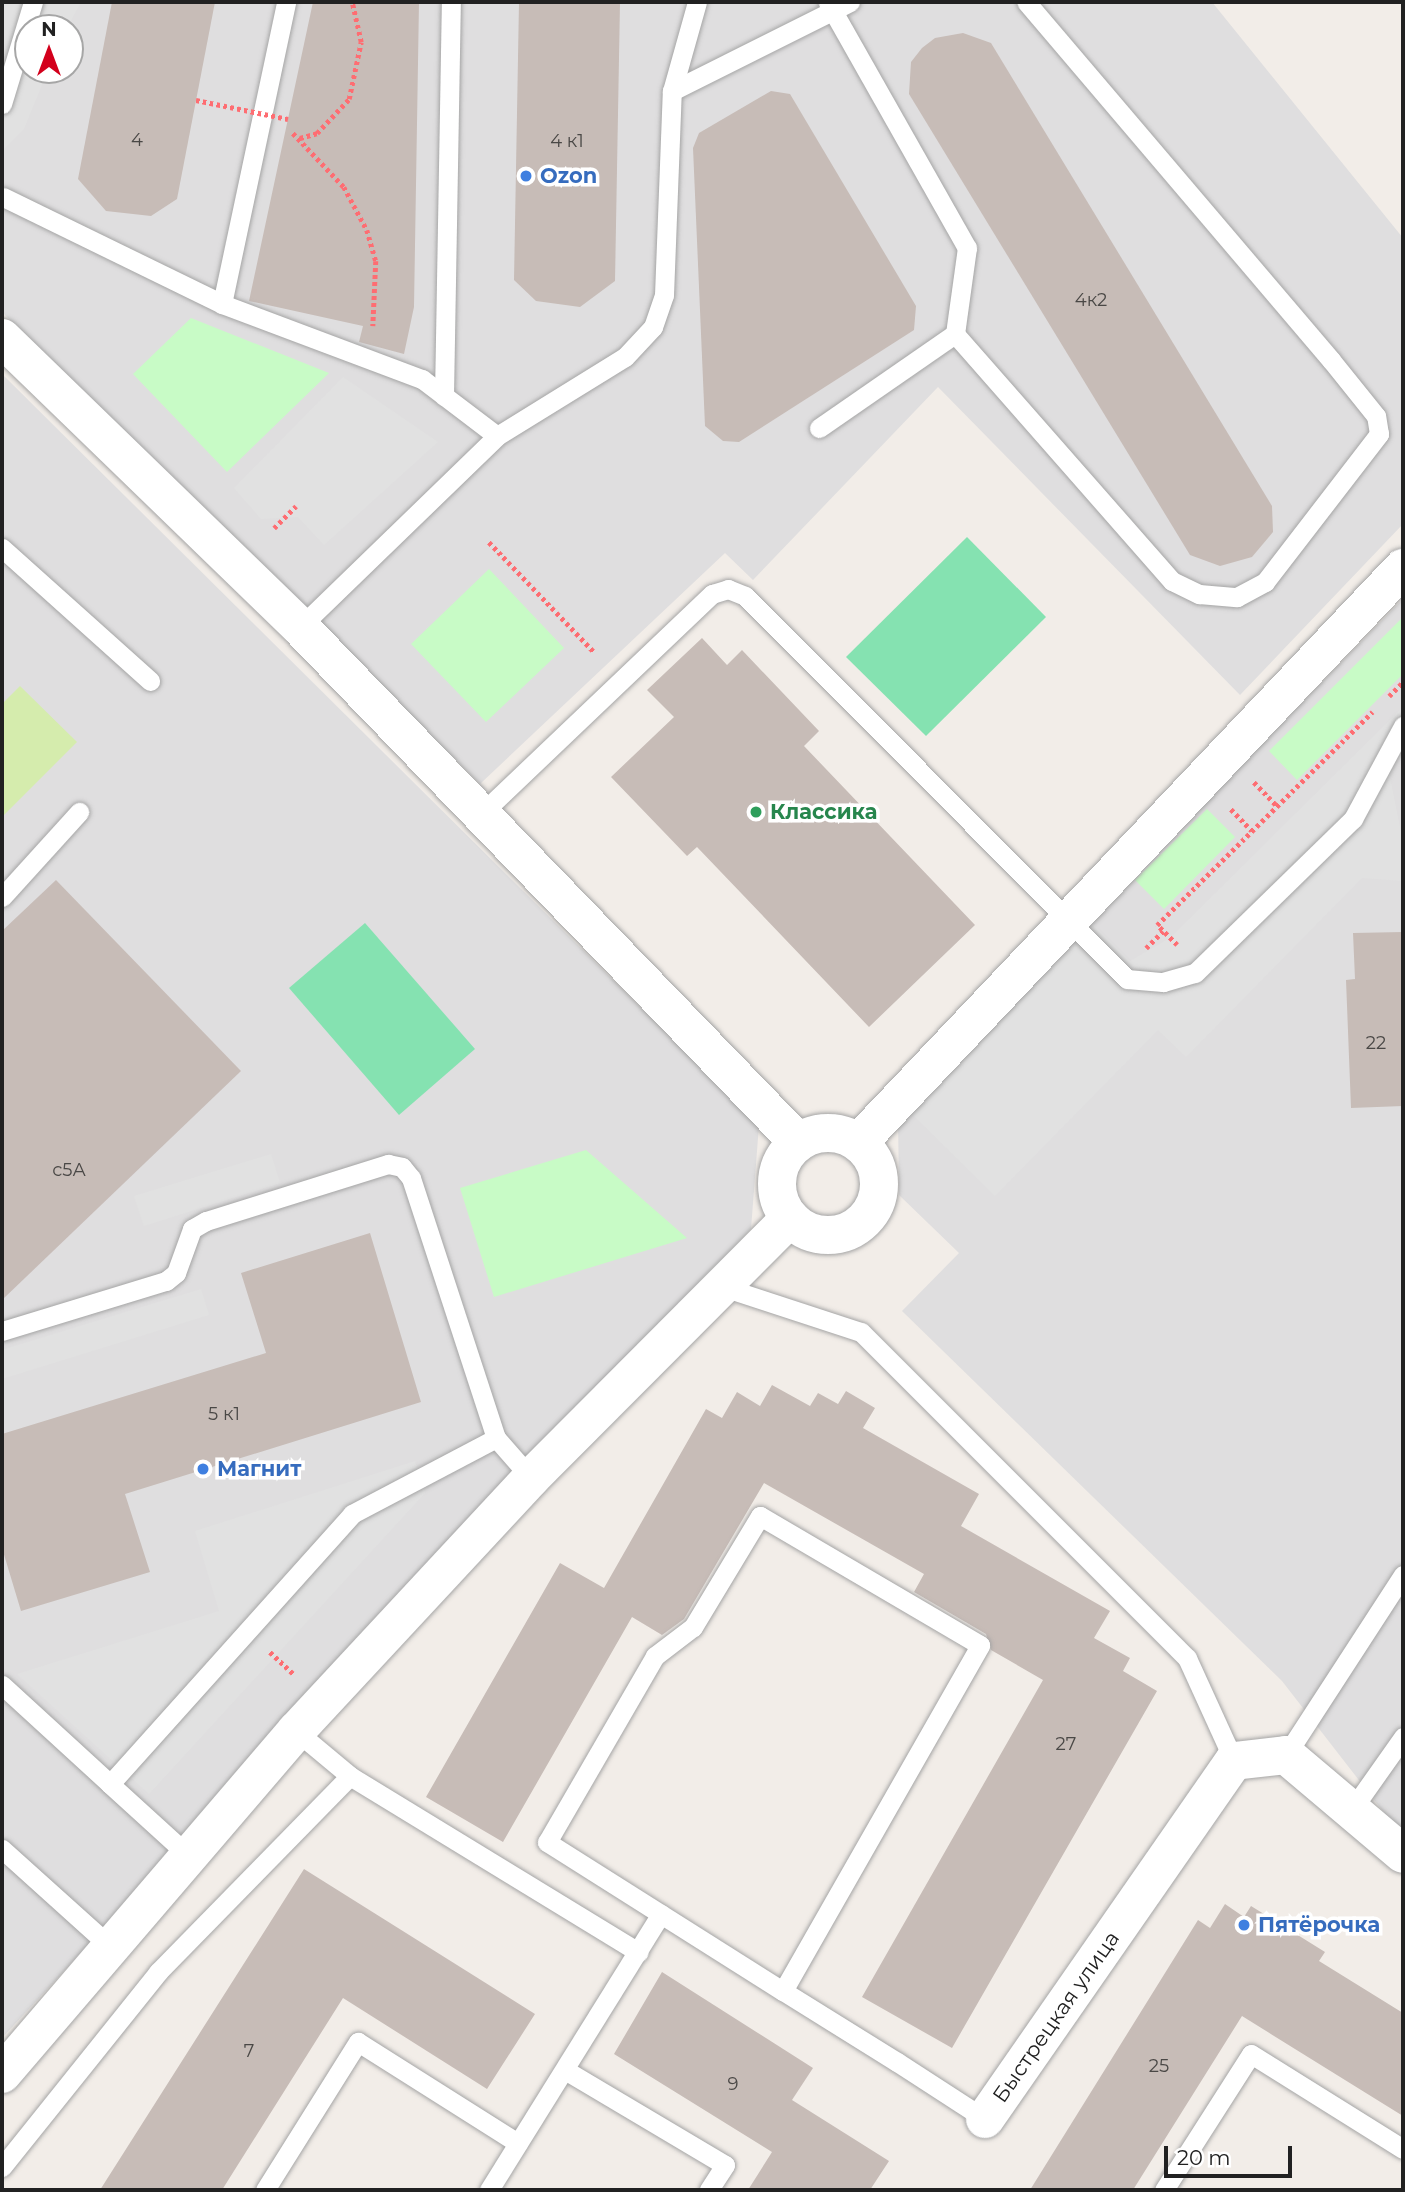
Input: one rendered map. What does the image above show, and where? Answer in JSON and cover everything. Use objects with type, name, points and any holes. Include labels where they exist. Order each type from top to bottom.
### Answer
[{"type":"street","points":[[2,338],[299,627],[798,1142]]},
{"type":"street","points":[[859,1142],[1066,919],[1403,568]]},
{"type":"street","points":[[839,1133],[859,1142],[880,1178],[867,1218],[829,1236],[790,1218],[777,1178],[798,1142],[839,1133]]},
{"type":"street","points":[[2,2074],[296,1731],[531,1478],[790,1218]]},
{"type":"street","points":[[1234,1761],[1286,1755],[1353,1808],[1403,1854]]},
{"type":"street","name":"Быстрецкая улица","points":[[985,2119],[1234,1761]]},
{"type":"lane","points":[[2,104],[33,2]]},
{"type":"lane","points":[[222,304],[286,2]]},
{"type":"lane","points":[[444,396],[451,2]]},
{"type":"lane","points":[[299,627],[497,436],[625,357],[653,327],[664,295],[672,91],[697,2]]},
{"type":"lane","points":[[955,334],[1172,581],[1199,594],[1237,597],[1265,582],[1379,434],[1376,416],[1331,360],[1026,2]]},
{"type":"lane","points":[[672,91],[837,6],[967,248],[955,334],[819,428]]},
{"type":"lane","points":[[2,196],[222,304],[422,379],[497,436]]},
{"type":"lane","points":[[2,548],[150,681]]},
{"type":"lane","points":[[482,813],[712,594],[728,589],[745,596],[1127,979],[1163,982],[1200,968],[1353,819],[1403,726]]},
{"type":"lane","points":[[2,897],[79,812]]},
{"type":"lane","points":[[2,1331],[166,1281],[176,1273],[192,1229],[206,1220],[388,1164],[402,1167],[411,1178],[496,1438],[531,1478]]},
{"type":"lane","points":[[720,1286],[861,1332],[1187,1658],[1234,1761]]},
{"type":"lane","points":[[110,1784],[352,1514],[496,1438]]},
{"type":"lane","name":"Быстрецкая улица","points":[[783,1991],[980,1645],[760,1516],[693,1627],[655,1656],[547,1842],[985,2119]]},
{"type":"lane","points":[[1286,1755],[1403,1575]]},
{"type":"lane","points":[[2,1685],[189,1856]]},
{"type":"lane","points":[[296,1731],[350,1776],[638,1952]]},
{"type":"lane","points":[[1353,1808],[1403,1737]]},
{"type":"lane","points":[[2,2167],[158,1972],[350,1776]]},
{"type":"lane","points":[[2,1849],[111,1947]]},
{"type":"lane","points":[[489,2190],[661,1914]]},
{"type":"lane","points":[[265,2190],[358,2042],[518,2143]]},
{"type":"lane","points":[[1164,2190],[1251,2054],[1403,2149]]},
{"type":"lane","points":[[565,2070],[725,2165],[709,2190]]},
{"type":"path","points":[[299,139],[317,133],[349,99],[361,42],[352,2]]},
{"type":"path","points":[[196,100],[295,119],[292,134],[344,187],[368,230],[376,272],[371,338]]},
{"type":"path","points":[[274,528],[296,506]]},
{"type":"path","points":[[489,542],[594,652]]},
{"type":"path","points":[[1200,968],[1157,925],[1403,682]]},
{"type":"path","points":[[1134,942],[1143,951],[1163,931]]},
{"type":"path","points":[[247,1631],[301,1681]]},
{"type":"shaded area","points":[[2,2],[1212,2],[1403,238],[1403,524],[1240,695],[938,387],[753,580],[725,553],[480,784],[2,312]]},
{"type":"shaded area","points":[[2,2],[81,2],[75,14],[14,14],[14,84],[42,84],[24,129],[2,151]]},
{"type":"shaded area","points":[[2,374],[759,1125],[751,1229],[2,2038]]},
{"type":"shaded area","points":[[343,377],[438,442],[324,545],[298,517],[261,519],[234,488]]},
{"type":"shaded area","points":[[1403,599],[1403,1837],[1282,1681],[902,1311],[959,1253],[899,1195],[898,1117]]},
{"type":"shaded area","points":[[1403,707],[1403,752],[1388,767],[1403,842],[1403,881],[1362,878],[1186,1057],[1158,1030],[995,1196],[908,1110],[1092,923],[1130,961],[1170,938]]},
{"type":"shaded area","points":[[271,1154],[280,1183],[144,1226],[134,1196]]},
{"type":"shaded area","points":[[201,1289],[209,1315],[2,1379],[2,1350]]},
{"type":"shaded area","points":[[415,1461],[425,1493],[149,1794],[17,1674],[219,1611],[195,1531]]},
{"type":"green space","points":[[191,318],[329,373],[227,472],[133,374]]},
{"type":"green space","points":[[967,537],[1046,617],[926,736],[846,657]]},
{"type":"green space","points":[[489,569],[564,648],[486,722],[411,644]]},
{"type":"green space","points":[[1403,617],[1403,674],[1297,780],[1269,751]]},
{"type":"green space","points":[[20,686],[77,742],[2,817],[2,704]]},
{"type":"green space","points":[[1207,809],[1235,837],[1164,909],[1135,880]]},
{"type":"green space","points":[[365,923],[475,1049],[399,1115],[289,988]]},
{"type":"green space","points":[[586,1150],[687,1238],[494,1297],[460,1188]]},
{"type":"building","points":[[112,2],[215,2],[177,199],[151,216],[106,211],[78,179]]},
{"type":"building","points":[[313,2],[419,2],[414,307],[404,354],[359,342],[363,326],[249,301]]},
{"type":"building","points":[[519,2],[620,2],[615,281],[580,307],[536,301],[514,280]]},
{"type":"building","points":[[963,33],[991,43],[1272,506],[1273,532],[1252,557],[1220,566],[1190,555],[909,94],[911,62],[922,48],[935,38]]},
{"type":"building","points":[[771,91],[790,94],[916,306],[914,330],[739,442],[723,441],[705,426],[693,148],[699,133]]},
{"type":"building","name":"Классика","points":[[702,638],[727,665],[742,650],[819,731],[804,746],[975,925],[869,1027],[697,847],[687,856],[611,777],[674,717],[647,690]]},
{"type":"building","points":[[56,880],[241,1071],[2,1300],[2,931]]},
{"type":"building","points":[[1403,932],[1403,1106],[1351,1108],[1346,980],[1355,979],[1353,933]]},
{"type":"building","points":[[370,1233],[421,1402],[125,1494],[150,1572],[21,1611],[2,1548],[2,1434],[266,1353],[241,1273]]},
{"type":"building","points":[[772,1385],[810,1406],[818,1393],[838,1404],[846,1391],[875,1408],[863,1428],[979,1494],[961,1526],[1110,1611],[1094,1638],[1130,1658],[1123,1671],[1157,1691],[952,2048],[862,1997],[1043,1680],[991,1650],[986,1634],[914,1592],[924,1574],[764,1483],[684,1619],[662,1635],[632,1617],[503,1842],[426,1797],[560,1563],[604,1588],[706,1409],[722,1418],[737,1392],[760,1406]]},
{"type":"building","points":[[304,1869],[535,2014],[487,2089],[343,1998],[222,2190],[100,2190]]},
{"type":"building","points":[[1225,1904],[1244,1917],[1251,1906],[1325,1952],[1319,1961],[1403,2013],[1403,2116],[1242,2016],[1133,2190],[1030,2190],[1198,1920],[1210,1928]]},
{"type":"building","points":[[662,1972],[813,2068],[792,2100],[889,2161],[870,2190],[748,2190],[772,2152],[614,2054]]},
{"type":"place","name":"Ozon","points":[[526,176]]},
{"type":"place","name":"Классика","points":[[756,812]]},
{"type":"place","name":"Магнит","points":[[203,1469]]},
{"type":"place","name":"Пятёрочка","points":[[1244,1925]]}]
